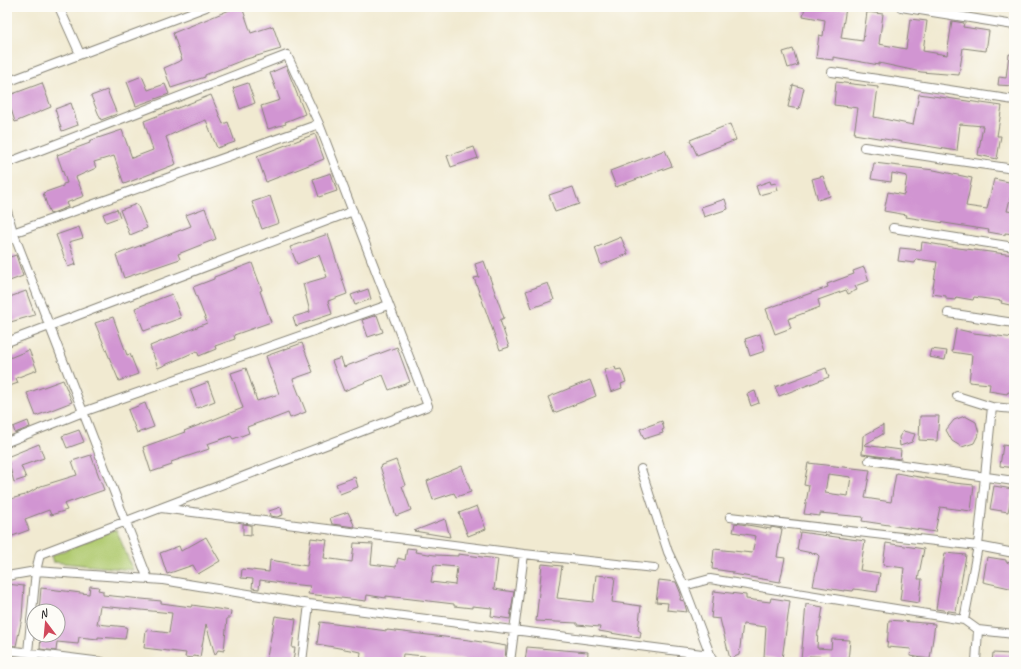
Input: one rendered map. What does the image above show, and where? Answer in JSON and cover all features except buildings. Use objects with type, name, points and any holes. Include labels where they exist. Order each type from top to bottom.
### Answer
[{"type":"street","points":[[59,7],[80,54]]},
{"type":"street","points":[[7,82],[206,7]]},
{"type":"street","points":[[901,7],[1014,25]]},
{"type":"street","points":[[7,163],[288,55],[319,124],[428,406],[40,554],[36,571],[27,662]]},
{"type":"street","points":[[832,72],[1014,100]]},
{"type":"street","points":[[10,233],[319,124]]},
{"type":"street","points":[[864,147],[1014,169]]},
{"type":"street","points":[[7,212],[10,233],[50,325],[148,579]]},
{"type":"street","points":[[7,342],[353,212]]},
{"type":"street","points":[[893,228],[1014,247]]},
{"type":"street","points":[[7,442],[83,412],[388,305]]},
{"type":"street","points":[[948,313],[1014,323]]},
{"type":"street","points":[[958,396],[992,407],[1014,409]]},
{"type":"street","points":[[964,620],[978,546],[992,407]]},
{"type":"street","points":[[869,460],[1014,481]]},
{"type":"street","points":[[7,576],[36,571],[148,579],[309,604],[514,630],[712,659],[684,586],[668,552],[641,469]]},
{"type":"street","points":[[160,508],[524,554],[654,568]]},
{"type":"street","points":[[730,517],[978,546],[1014,553]]},
{"type":"street","points":[[510,662],[524,554]]},
{"type":"street","points":[[684,586],[710,579],[964,620],[978,630],[1014,634]]},
{"type":"street","points":[[302,662],[309,604]]},
{"type":"street","points":[[976,662],[978,630]]},
{"type":"street","points":[[7,650],[102,662]]},
{"type":"green space","points":[[116,529],[133,570],[53,562],[51,556]]}]
